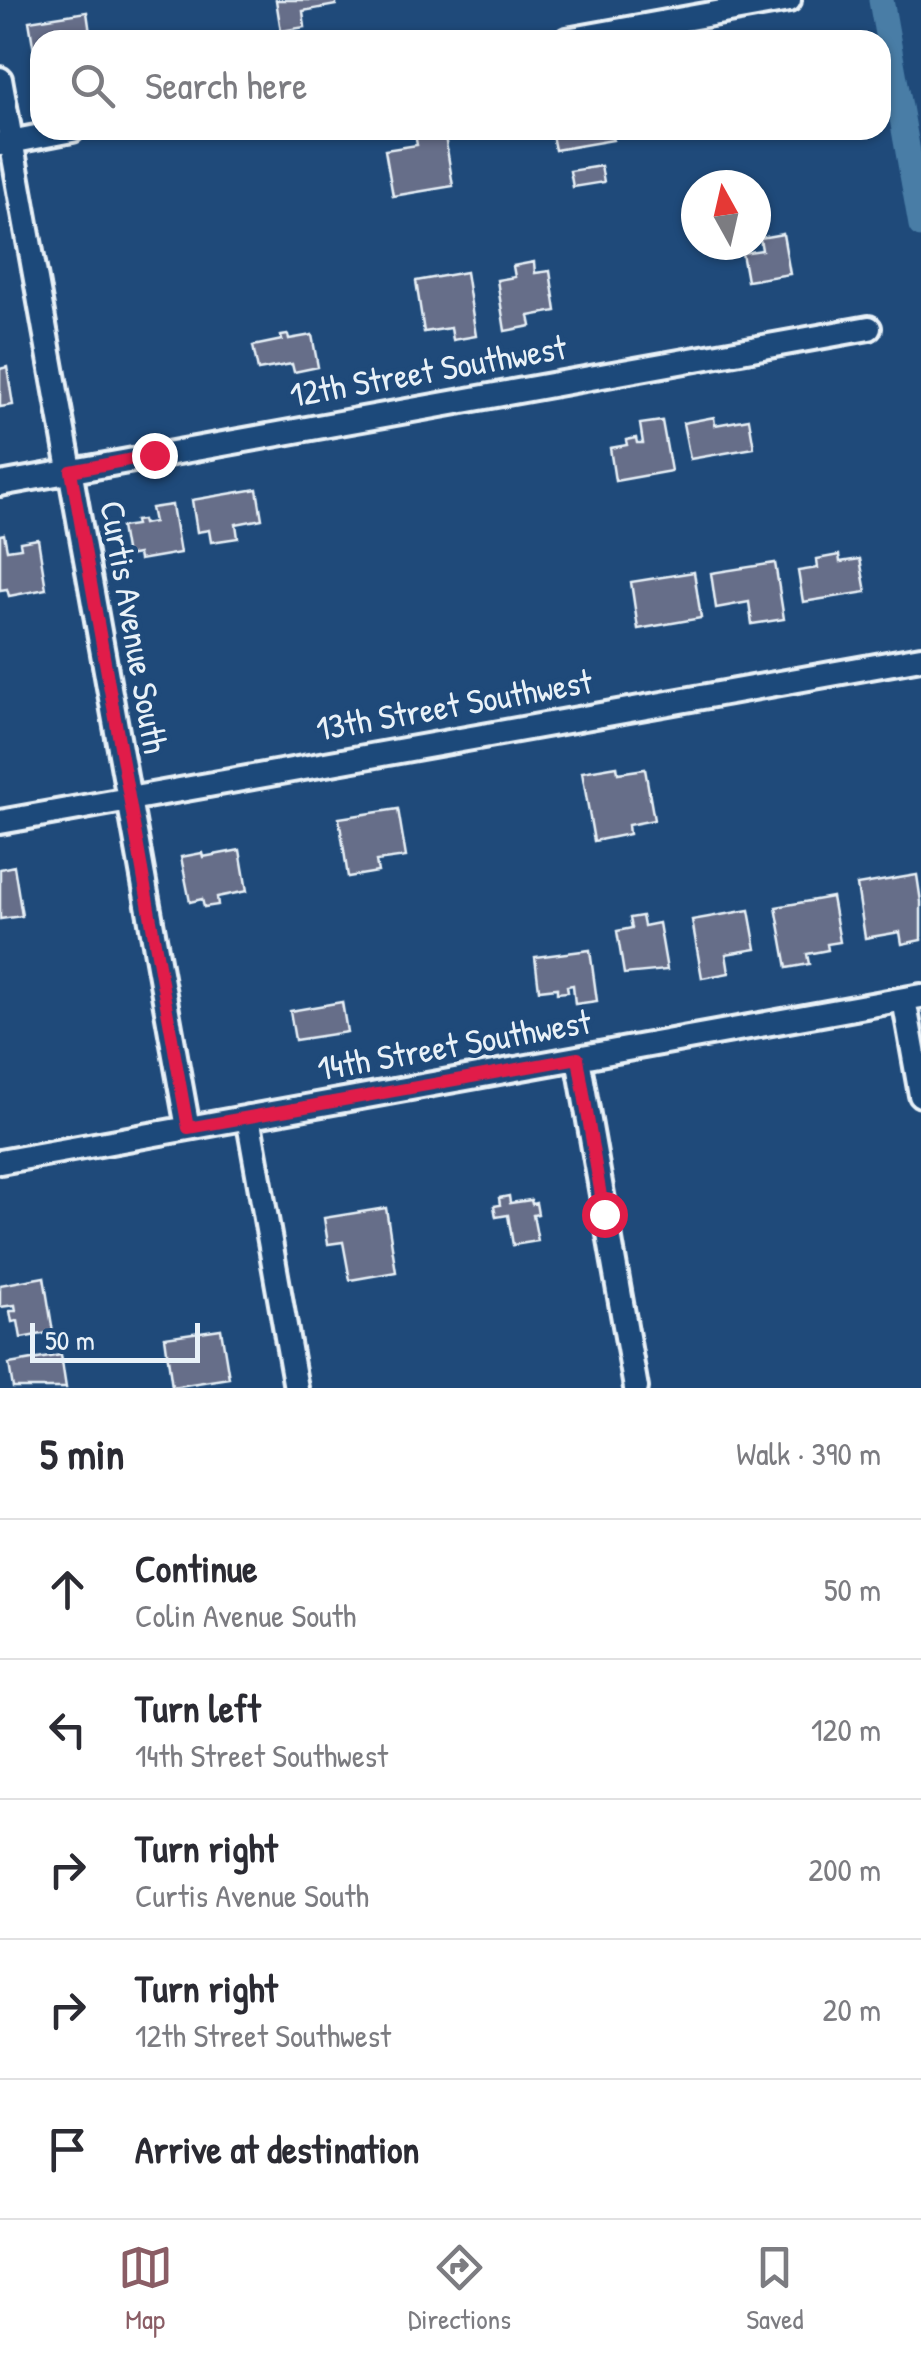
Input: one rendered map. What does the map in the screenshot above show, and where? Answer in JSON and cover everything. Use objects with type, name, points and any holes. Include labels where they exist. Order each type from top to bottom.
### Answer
[{"type":"street","points":[[622,30],[789,0]]},
{"type":"street","name":"Curtis Avenue South","points":[[0,79],[6,143],[71,471],[188,1128]]},
{"type":"street","name":"12th Street Southwest","points":[[0,484],[869,328]]},
{"type":"street","name":"13th Street Southwest","points":[[0,822],[921,658]]},
{"type":"street","points":[[913,998],[921,1095]]},
{"type":"street","name":"14th Street Southwest","points":[[0,1162],[913,998]]},
{"type":"street","points":[[578,1058],[636,1388]]},
{"type":"street","points":[[248,1118],[296,1388]]},
{"type":"building","points":[[276,0],[336,0],[336,5],[303,11],[305,27],[281,30]]},
{"type":"building","points":[[87,12],[90,30],[30,30],[29,21]]},
{"type":"building","points":[[416,140],[446,140],[453,186],[393,196],[385,150],[417,145]]},
{"type":"building","points":[[553,140],[613,140],[555,150]]},
{"type":"building","points":[[601,166],[604,182],[573,187],[570,171]]},
{"type":"building","points":[[783,234],[790,274],[747,281],[743,260],[771,260],[771,236]]},
{"type":"building","points":[[534,262],[535,273],[550,271],[556,311],[529,316],[531,326],[505,331],[497,280],[515,277],[513,266]]},
{"type":"building","points":[[466,272],[476,336],[453,340],[451,328],[424,332],[416,281]]},
{"type":"building","points":[[288,335],[289,339],[312,335],[318,367],[294,372],[292,364],[258,370],[253,346]]},
{"type":"building","points":[[7,367],[13,405],[0,407],[0,369]]},
{"type":"building","points":[[714,417],[715,425],[749,419],[754,448],[690,459],[683,423]]},
{"type":"building","points":[[662,421],[671,471],[615,481],[610,448],[627,445],[626,440],[636,438],[637,443],[643,443],[640,424]]},
{"type":"building","points":[[257,489],[262,519],[236,524],[238,538],[211,542],[209,530],[197,532],[192,500]]},
{"type":"building","points":[[172,505],[180,553],[139,560],[138,554],[126,556],[121,527],[136,525],[135,521],[154,522],[151,508]]},
{"type":"building","points":[[4,534],[7,550],[21,548],[20,542],[38,539],[46,589],[9,596],[7,589],[0,590],[0,535]]},
{"type":"building","points":[[839,555],[840,562],[860,559],[866,592],[803,602],[798,571],[818,568],[817,559]]},
{"type":"building","points":[[775,563],[784,619],[752,624],[749,602],[716,608],[711,573]]},
{"type":"building","points":[[694,572],[701,618],[638,629],[631,582]]},
{"type":"building","points":[[617,766],[618,773],[645,769],[654,820],[628,825],[629,834],[594,841],[582,772]]},
{"type":"building","points":[[398,809],[406,857],[376,861],[378,872],[348,877],[339,818]]},
{"type":"building","points":[[240,850],[247,891],[217,897],[218,905],[204,907],[202,899],[190,902],[181,857]]},
{"type":"building","points":[[14,866],[22,916],[0,919],[0,869]]},
{"type":"building","points":[[917,875],[921,940],[902,944],[900,932],[865,938],[857,885]]},
{"type":"building","points":[[832,897],[840,942],[827,944],[828,950],[807,954],[809,964],[787,968],[776,907]]},
{"type":"building","points":[[749,910],[756,949],[726,954],[729,973],[702,978],[692,920]]},
{"type":"building","points":[[642,916],[644,926],[659,923],[667,970],[624,974],[617,931],[632,928],[630,918]]},
{"type":"building","points":[[590,950],[597,1001],[575,1004],[573,985],[567,986],[568,992],[557,993],[557,988],[539,990],[535,957]]},
{"type":"building","points":[[342,1002],[347,1032],[295,1040],[290,1011]]},
{"type":"building","points":[[509,1196],[510,1203],[536,1203],[538,1214],[533,1215],[538,1241],[513,1245],[508,1215],[496,1217],[494,1206],[500,1205],[499,1198]]},
{"type":"building","points":[[386,1208],[396,1272],[350,1280],[343,1242],[328,1244],[324,1218]]},
{"type":"building","points":[[44,1277],[53,1332],[21,1338],[18,1321],[12,1322],[10,1311],[16,1311],[15,1305],[0,1307],[0,1285]]},
{"type":"building","points":[[221,1329],[229,1378],[172,1387],[165,1337]]},
{"type":"building","points":[[61,1355],[66,1388],[13,1388],[9,1364]]},
{"type":"waterway","points":[[881,0],[886,30]]},
{"type":"waterway","points":[[891,56],[921,225]]},
{"type":"route","points":[[154,455],[71,471],[188,1128],[578,1058],[604,1214]]}]
